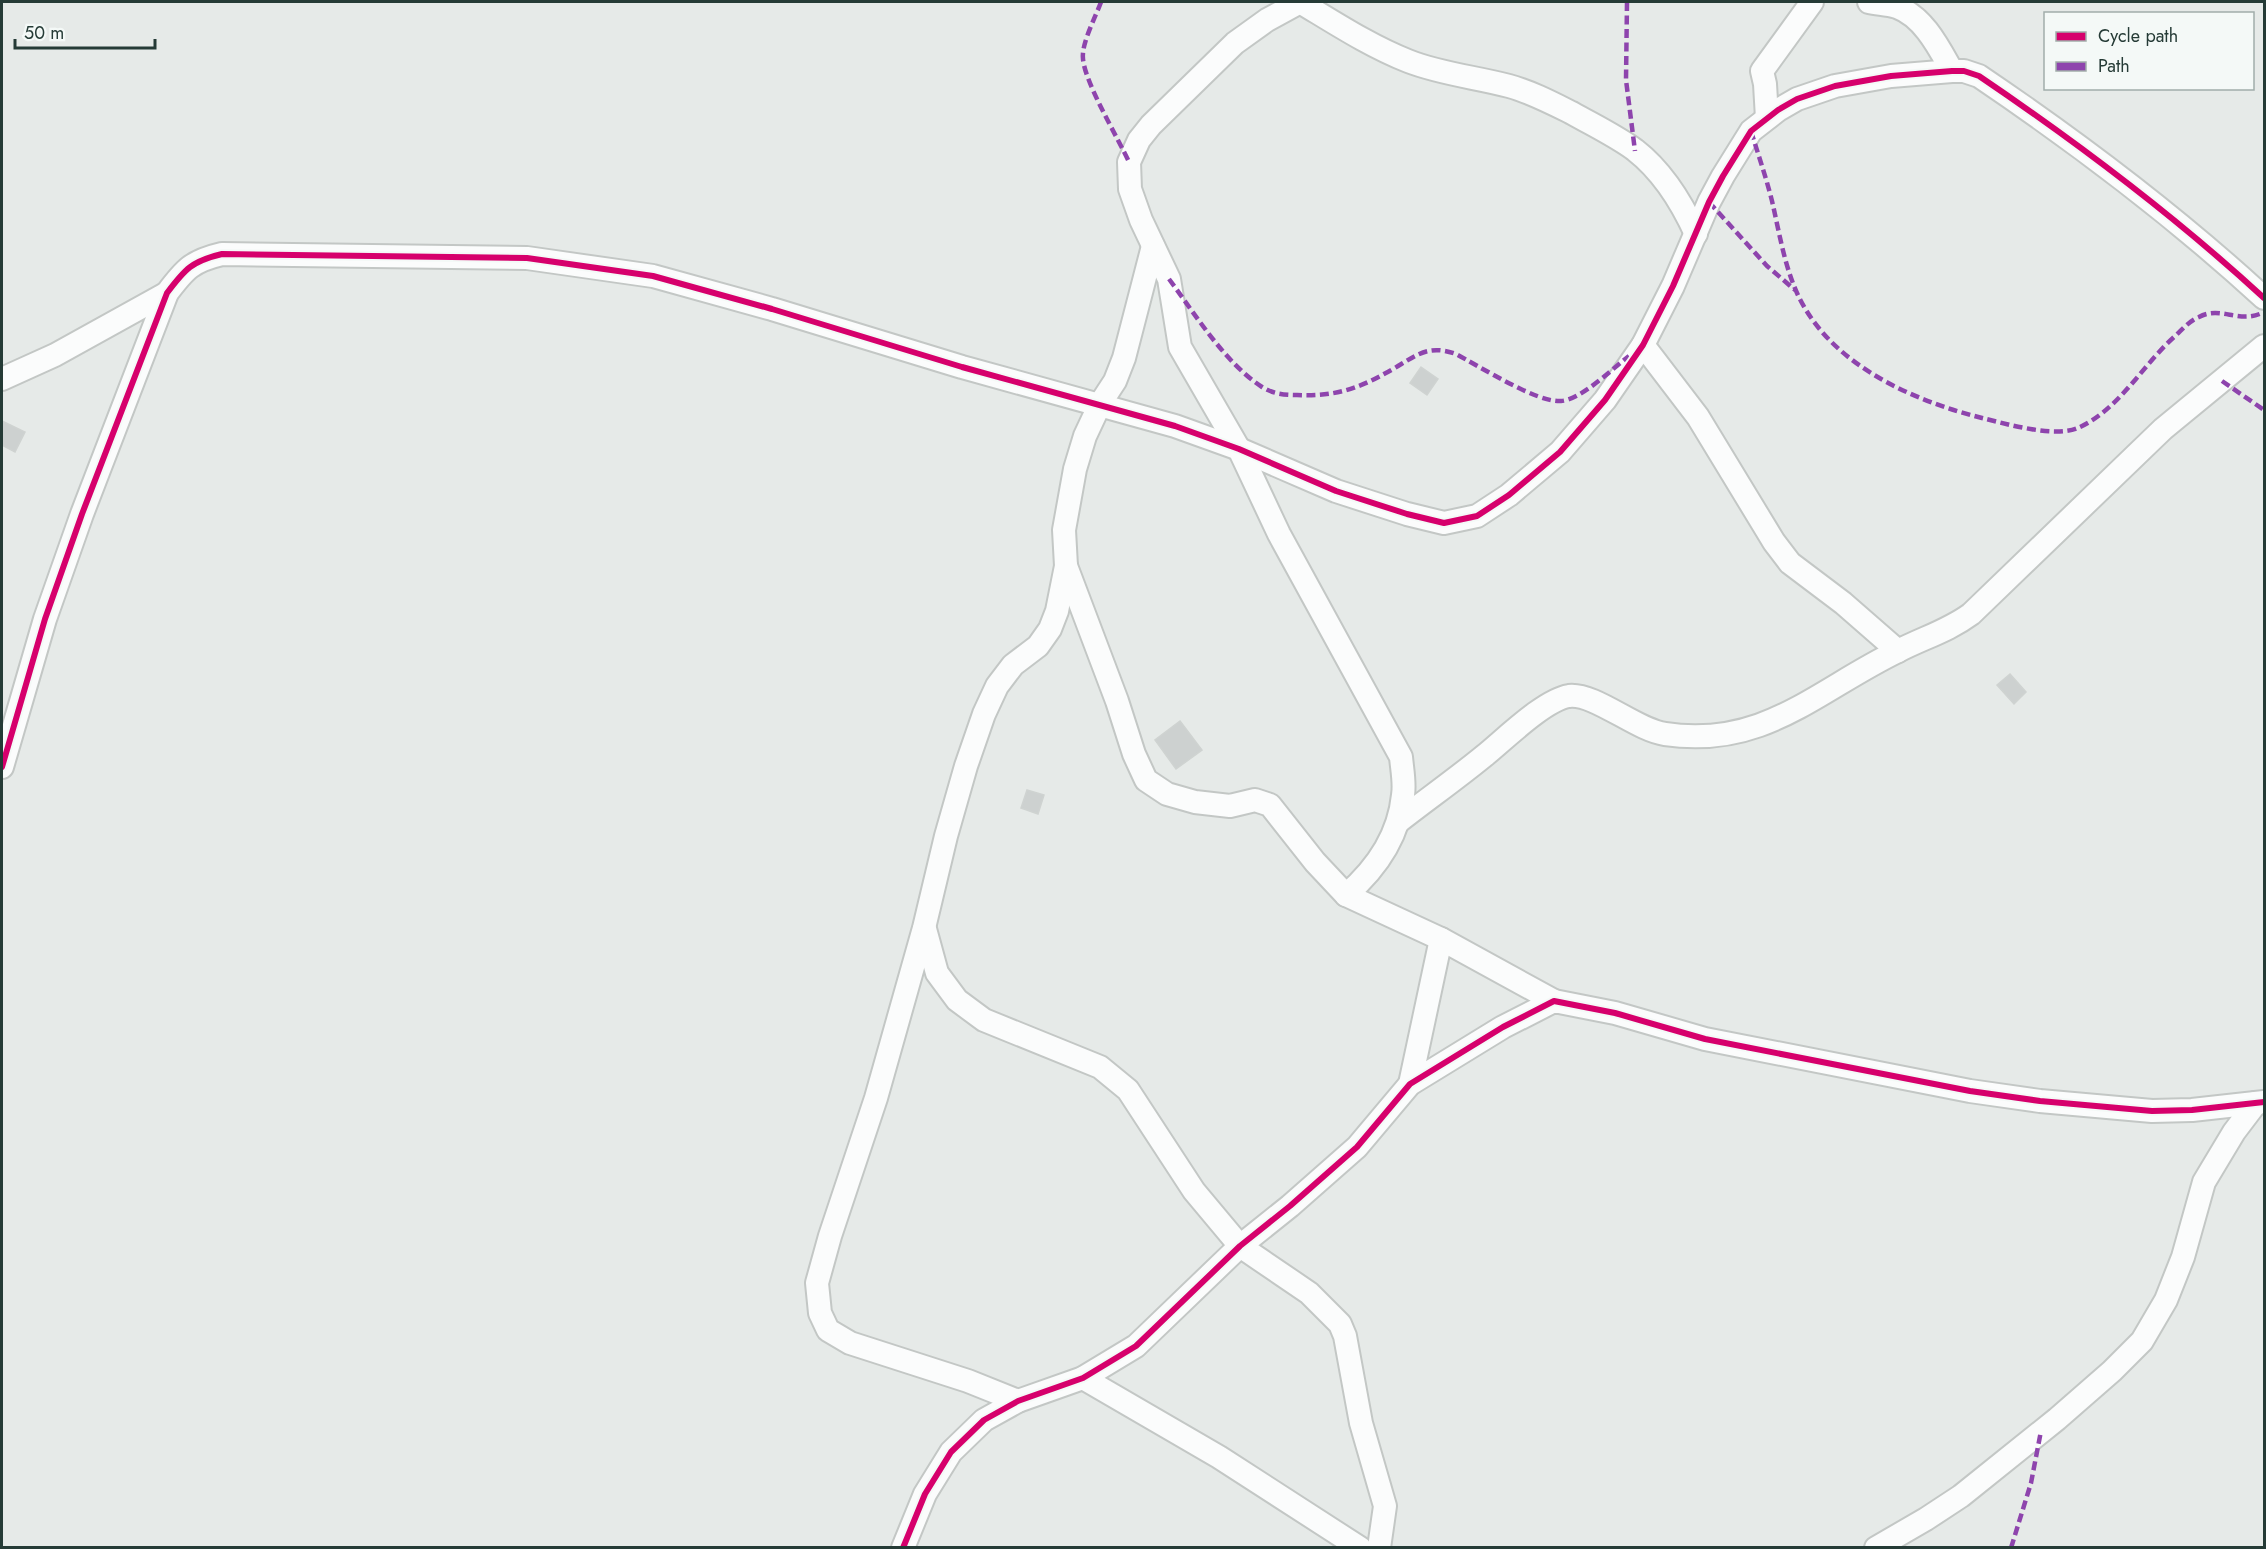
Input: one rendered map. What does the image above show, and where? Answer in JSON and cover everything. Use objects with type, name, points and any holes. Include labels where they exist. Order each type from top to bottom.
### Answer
[{"type":"street","points":[[1346,895],[1366,878],[1382,856],[1398,822],[1404,794],[1401,757],[1279,534],[1239,449],[1180,347],[1169,279],[1130,189],[1129,162],[1139,140],[1181,94],[1235,43],[1267,20],[1300,2],[1373,45],[1407,61],[1440,72],[1510,86],[1550,102],[1596,126],[1635,151],[1662,178],[1684,206],[1696,234]]},
{"type":"street","points":[[1767,118],[1762,71],[1812,2]]},
{"type":"street","points":[[1869,2],[1896,6],[1909,13],[1936,42],[1952,71]]},
{"type":"street","points":[[2,767],[45,619],[78,524],[167,293],[182,273],[200,259],[222,254],[527,258],[653,276],[772,309],[963,367],[1175,426],[1239,449],[1336,491],[1407,514],[1444,522],[1477,516],[1509,495],[1560,453],[1605,400],[1643,345],[1673,286],[1722,176],[1751,131],[1797,99],[1835,86],[1891,76],[1952,71],[1964,71],[1979,76],[2093,158],[2224,261],[2265,298]]},
{"type":"street","points":[[1018,1401],[968,1381],[850,1343],[828,1330],[820,1313],[817,1283],[830,1236],[876,1098],[924,928],[949,826],[984,714],[1002,679],[1013,665],[1038,646],[1050,630],[1057,611],[1066,566],[1064,530],[1084,436],[1115,381],[1124,358],[1153,246]]},
{"type":"street","points":[[2,379],[55,355],[167,293]]},
{"type":"street","points":[[1643,345],[1698,417],[1774,542],[1790,563],[1843,603],[1898,651]]},
{"type":"street","points":[[1398,822],[1484,757],[1518,727],[1552,703],[1569,696],[1589,699],[1659,734],[1689,738],[1725,735],[1758,727],[1781,717],[1898,651],[1940,633],[1971,615],[2163,429],[2265,346]]},
{"type":"street","points":[[1066,566],[1117,701],[1134,754],[1146,780],[1167,794],[1195,802],[1230,806],[1255,800],[1270,805],[1346,895],[1442,939],[1554,1001],[1615,1013],[1705,1039],[1970,1091],[2050,1102],[2152,1111],[2192,1110],[2260,1102]]},
{"type":"street","points":[[924,928],[937,973],[957,1000],[984,1020],[1100,1067],[1128,1090],[1194,1191],[1240,1246],[1309,1293],[1340,1324],[1345,1336],[1361,1423],[1385,1506],[1379,1548]]},
{"type":"street","points":[[1410,1084],[1442,939]]},
{"type":"street","points":[[903,1548],[925,1494],[951,1452],[984,1420],[1018,1401],[1083,1378],[1136,1346],[1240,1246],[1357,1147],[1410,1084],[1503,1027],[1554,1001]]},
{"type":"street","points":[[1876,1548],[1961,1496],[2057,1419],[2112,1371],[2142,1341],[2166,1300],[2183,1257],[2204,1182],[2234,1132],[2260,1102]]},
{"type":"street","points":[[1083,1378],[1219,1456],[1360,1548]]},
{"type":"building","points":[[1421,367],[1438,379],[1427,395],[1410,383]]},
{"type":"building","points":[[2,421],[25,432],[15,452],[2,445]]},
{"type":"building","points":[[2010,674],[2026,692],[2014,704],[1997,685]]},
{"type":"building","points":[[1180,721],[1202,750],[1176,769],[1155,740]]},
{"type":"building","points":[[1027,790],[1044,795],[1038,814],[1021,808]]},
{"type":"marked path","points":[[1101,2],[1086,38],[1083,59],[1089,82],[1129,162]]},
{"type":"marked path","points":[[1627,2],[1626,80],[1635,151]]},
{"type":"marked path","points":[[1751,131],[1770,192],[1789,271],[1797,293],[1811,318],[1829,340],[1851,359],[1875,375],[1928,401],[2018,427],[2058,432],[2070,430],[2080,427],[2107,409],[2163,348],[2195,319],[2215,313],[2246,317],[2264,312]]},
{"type":"marked path","points":[[1709,202],[1767,266],[1795,290]]},
{"type":"marked path","points":[[1169,279],[1223,352],[1248,377],[1262,387],[1279,394],[1311,395],[1347,390],[1381,376],[1416,355],[1438,350],[1456,354],[1523,390],[1551,400],[1561,401],[1578,395],[1597,383],[1629,356]]},
{"type":"marked path","points":[[2222,381],[2264,410]]},
{"type":"marked path","points":[[2011,1548],[2031,1483],[2041,1431]]},
{"type":"cycle path","points":[[2,767],[45,619],[82,514],[167,293],[190,267],[222,254],[527,258],[653,276],[772,309],[962,367],[1175,426],[1239,449],[1336,491],[1407,514],[1444,523],[1477,516],[1509,495],[1560,452],[1605,400],[1643,345],[1673,286],[1709,202],[1751,131],[1778,110],[1797,99],[1835,86],[1891,76],[1952,71],[1964,71],[1979,76],[2126,182],[2264,298]]},
{"type":"cycle path","points":[[903,1548],[925,1494],[951,1452],[984,1420],[1018,1401],[1083,1378],[1136,1346],[1240,1246],[1357,1147],[1410,1084],[1503,1027],[1554,1001],[1615,1013],[1705,1039],[1970,1091],[2040,1101],[2152,1111],[2192,1110],[2264,1102]]}]
